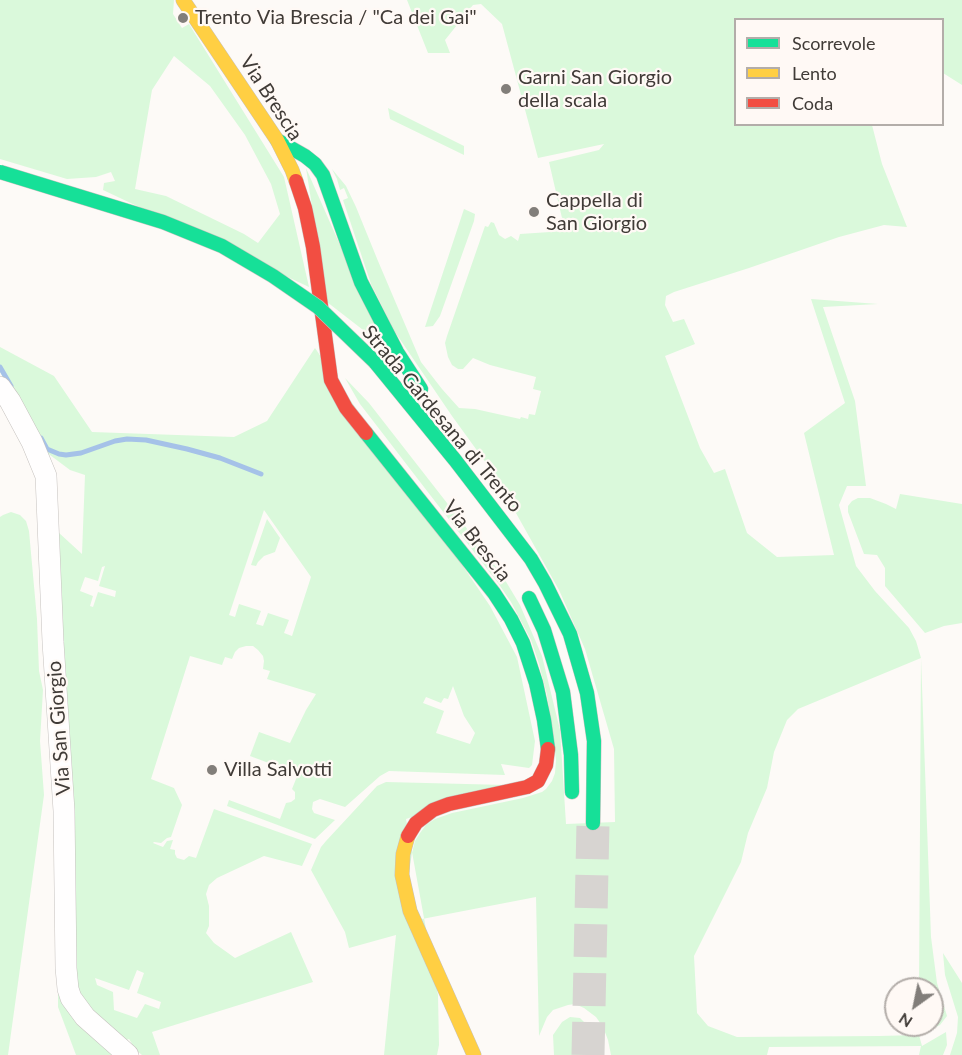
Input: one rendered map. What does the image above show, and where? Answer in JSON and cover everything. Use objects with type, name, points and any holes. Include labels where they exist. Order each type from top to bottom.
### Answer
[{"type":"main road","name":"Via Brescia","points":[[183,0],[277,140],[292,170],[305,208],[314,247],[329,368],[336,391],[352,416],[494,593],[523,643],[536,683],[548,750],[546,765],[541,777],[527,787],[449,804],[433,810],[416,823],[410,831],[402,862],[404,890],[410,911],[474,1055]]},
{"type":"main road","points":[[277,140],[305,156],[323,175],[361,282],[397,352],[428,398]]},
{"type":"main road","name":"Strada Gardesana di Trento","points":[[0,172],[163,222],[222,246],[273,276],[318,307],[375,362],[455,460],[531,559],[570,634],[587,693],[594,741],[593,823]]},
{"type":"main road","name":"Strada Gardesana di Trento","points":[[309,328],[343,358]]},
{"type":"main road","points":[[498,493],[531,559]]},
{"type":"main road","points":[[525,591],[544,630],[563,692],[571,755],[572,801]]},
{"type":"street","name":"Via San Giorgio","points":[[0,387],[32,442],[46,476],[53,642],[64,811],[68,989],[71,998],[85,1017],[128,1055]]},
{"type":"green space","points":[[0,0],[174,0],[173,14],[182,28],[189,24],[284,177],[309,287],[103,190],[104,183],[115,181],[111,172],[96,177],[67,179],[0,159]],"holes":[[[174,56],[210,86],[245,135],[271,184],[280,214],[258,243],[166,196],[135,189],[152,90]]]},
{"type":"green space","points":[[407,0],[962,0],[962,85],[944,74],[944,18],[734,18],[734,126],[872,126],[882,164],[907,227],[884,225],[839,237],[674,292],[666,296],[665,305],[673,322],[684,319],[695,344],[665,356],[700,448],[714,473],[725,469],[747,533],[777,557],[834,555],[804,433],[845,403],[811,299],[878,304],[823,307],[855,401],[866,486],[847,486],[839,505],[856,566],[875,591],[909,628],[921,658],[798,709],[787,720],[774,752],[767,788],[748,833],[741,862],[694,956],[697,1013],[708,1026],[737,1037],[920,1037],[922,1046],[937,1037],[944,1037],[946,1032],[947,1045],[943,1055],[919,1055],[921,1046],[769,1047],[767,1055],[611,1055],[603,1027],[596,1017],[575,1004],[553,1010],[547,1017],[539,1036],[536,897],[422,919],[416,908],[409,873],[415,841],[426,825],[452,813],[523,798],[546,789],[555,773],[556,760],[552,729],[539,664],[531,640],[511,602],[360,404],[345,378],[369,403],[486,553],[520,605],[542,656],[560,730],[566,824],[615,822],[614,749],[585,649],[559,590],[507,497],[489,467],[395,332],[371,284],[343,200],[348,198],[344,188],[340,190],[332,169],[346,186],[356,207],[421,362],[442,389],[459,408],[475,409],[520,419],[521,417],[528,419],[529,414],[535,415],[541,391],[533,389],[536,377],[473,358],[463,369],[458,369],[452,365],[448,357],[445,343],[485,226],[488,227],[491,222],[494,223],[499,235],[505,239],[511,236],[518,241],[520,234],[565,231],[549,162],[599,150],[604,144],[538,158],[502,24],[481,4],[473,5],[445,40],[450,53],[428,53]]},
{"type":"green space","points":[[388,108],[464,146],[464,155],[390,119]]},
{"type":"green space","points":[[306,168],[385,347],[327,302]]},
{"type":"green space","points":[[464,209],[475,214],[474,221],[440,316],[433,326],[425,327]]},
{"type":"green space","points":[[0,347],[54,376],[92,432],[234,437],[267,421],[315,348],[490,606],[517,657],[535,741],[532,765],[529,768],[501,764],[505,775],[389,771],[380,776],[345,807],[320,799],[313,802],[314,813],[335,820],[315,839],[227,806],[229,800],[280,819],[286,803],[295,799],[295,792],[292,789],[298,774],[250,756],[259,732],[290,743],[316,694],[267,679],[270,671],[263,669],[263,656],[253,646],[239,648],[232,659],[225,657],[222,665],[190,656],[151,779],[174,788],[182,805],[171,837],[161,843],[153,843],[163,847],[167,841],[173,840],[170,849],[175,850],[177,858],[184,860],[189,856],[196,858],[214,809],[312,844],[302,866],[264,856],[217,878],[209,885],[206,894],[209,906],[209,926],[206,933],[214,943],[235,958],[291,932],[313,982],[152,1032],[160,1055],[142,1055],[129,1039],[124,1041],[88,1009],[76,985],[58,532],[82,554],[85,475],[70,470],[46,452],[0,372]],"holes":[[[264,510],[311,577],[292,636],[284,633],[289,620],[268,613],[263,626],[256,624],[261,611],[239,604],[235,617],[229,615]],[[105,566],[99,586],[116,591],[115,597],[98,592],[93,607],[90,606],[93,596],[80,591],[85,577],[98,581],[102,567]],[[453,686],[464,716],[475,733],[470,744],[436,733],[444,711],[423,703],[426,697],[441,703],[444,698],[448,699]],[[137,970],[144,973],[137,993],[161,1002],[159,1009],[145,1004],[137,1018],[114,1010],[113,992],[97,985],[95,978],[129,990]]]},
{"type":"green space","points":[[900,494],[962,504],[962,623],[944,626],[925,633],[885,586],[885,568],[877,555],[864,554],[848,512],[848,506],[858,498],[870,498],[896,509]]},
{"type":"green space","points":[[11,512],[20,515],[26,521],[29,531],[39,671],[43,690],[40,741],[44,795],[8,1055],[0,1055],[0,517]]},
{"type":"green space","points":[[267,519],[280,538],[275,552],[264,556],[256,566],[251,565]]},
{"type":"green space","points":[[921,658],[931,937],[936,977],[919,977]]},
{"type":"green space","points":[[386,782],[506,785],[406,819],[438,995],[439,1045],[437,1055],[384,1055],[396,935],[349,948],[345,932],[311,870],[326,841],[377,786]]},
{"type":"green space","points":[[943,953],[962,983],[962,1055],[950,1055],[957,1033],[958,1017],[945,975]]},
{"type":"green space","points":[[60,987],[113,1055],[76,1055],[58,1007]]},
{"type":"green space","points":[[570,1017],[580,1018],[588,1026],[595,1036],[600,1055],[554,1055],[553,1035],[562,1022]]},
{"type":"waterway","points":[[0,367],[11,386]]},
{"type":"waterway","points":[[41,438],[47,449],[66,455],[81,453],[115,441],[146,440],[220,458],[261,474]]},
{"type":"tunnel","points":[[588,1055],[593,823]]},
{"type":"traffic: fast","points":[[277,140],[305,156],[323,175],[361,282],[397,352],[421,389]]},
{"type":"traffic: fast","points":[[0,172],[163,222],[222,246],[273,276],[318,307],[375,362]]},
{"type":"traffic: fast","points":[[375,362],[455,460],[531,559],[570,634],[587,693],[594,741],[593,823]]},
{"type":"traffic: fast","points":[[366,433],[494,593],[511,619],[523,643],[536,683],[548,749]]},
{"type":"traffic: fast","points":[[529,598],[544,630],[563,692],[571,755],[572,792]]},
{"type":"traffic: slow","points":[[183,0],[277,140],[296,181]]},
{"type":"traffic: slow","points":[[408,836],[403,854],[402,875],[410,911],[474,1055]]},
{"type":"traffic: jam","points":[[296,181],[305,208],[313,247],[331,380],[346,408],[366,433]]},
{"type":"traffic: jam","points":[[408,836],[416,823],[433,810],[449,804],[527,787],[538,781],[546,765],[548,749]]},
{"type":"place","name":"Trento Via Brescia / \"Ca dei Gai\"","points":[[183,18]]},
{"type":"place","name":"Garni San Giorgio della scala","points":[[506,89]]},
{"type":"place","name":"Cappella di San Giorgio","points":[[534,212]]},
{"type":"place","name":"Villa Salvotti","points":[[212,770]]}]
